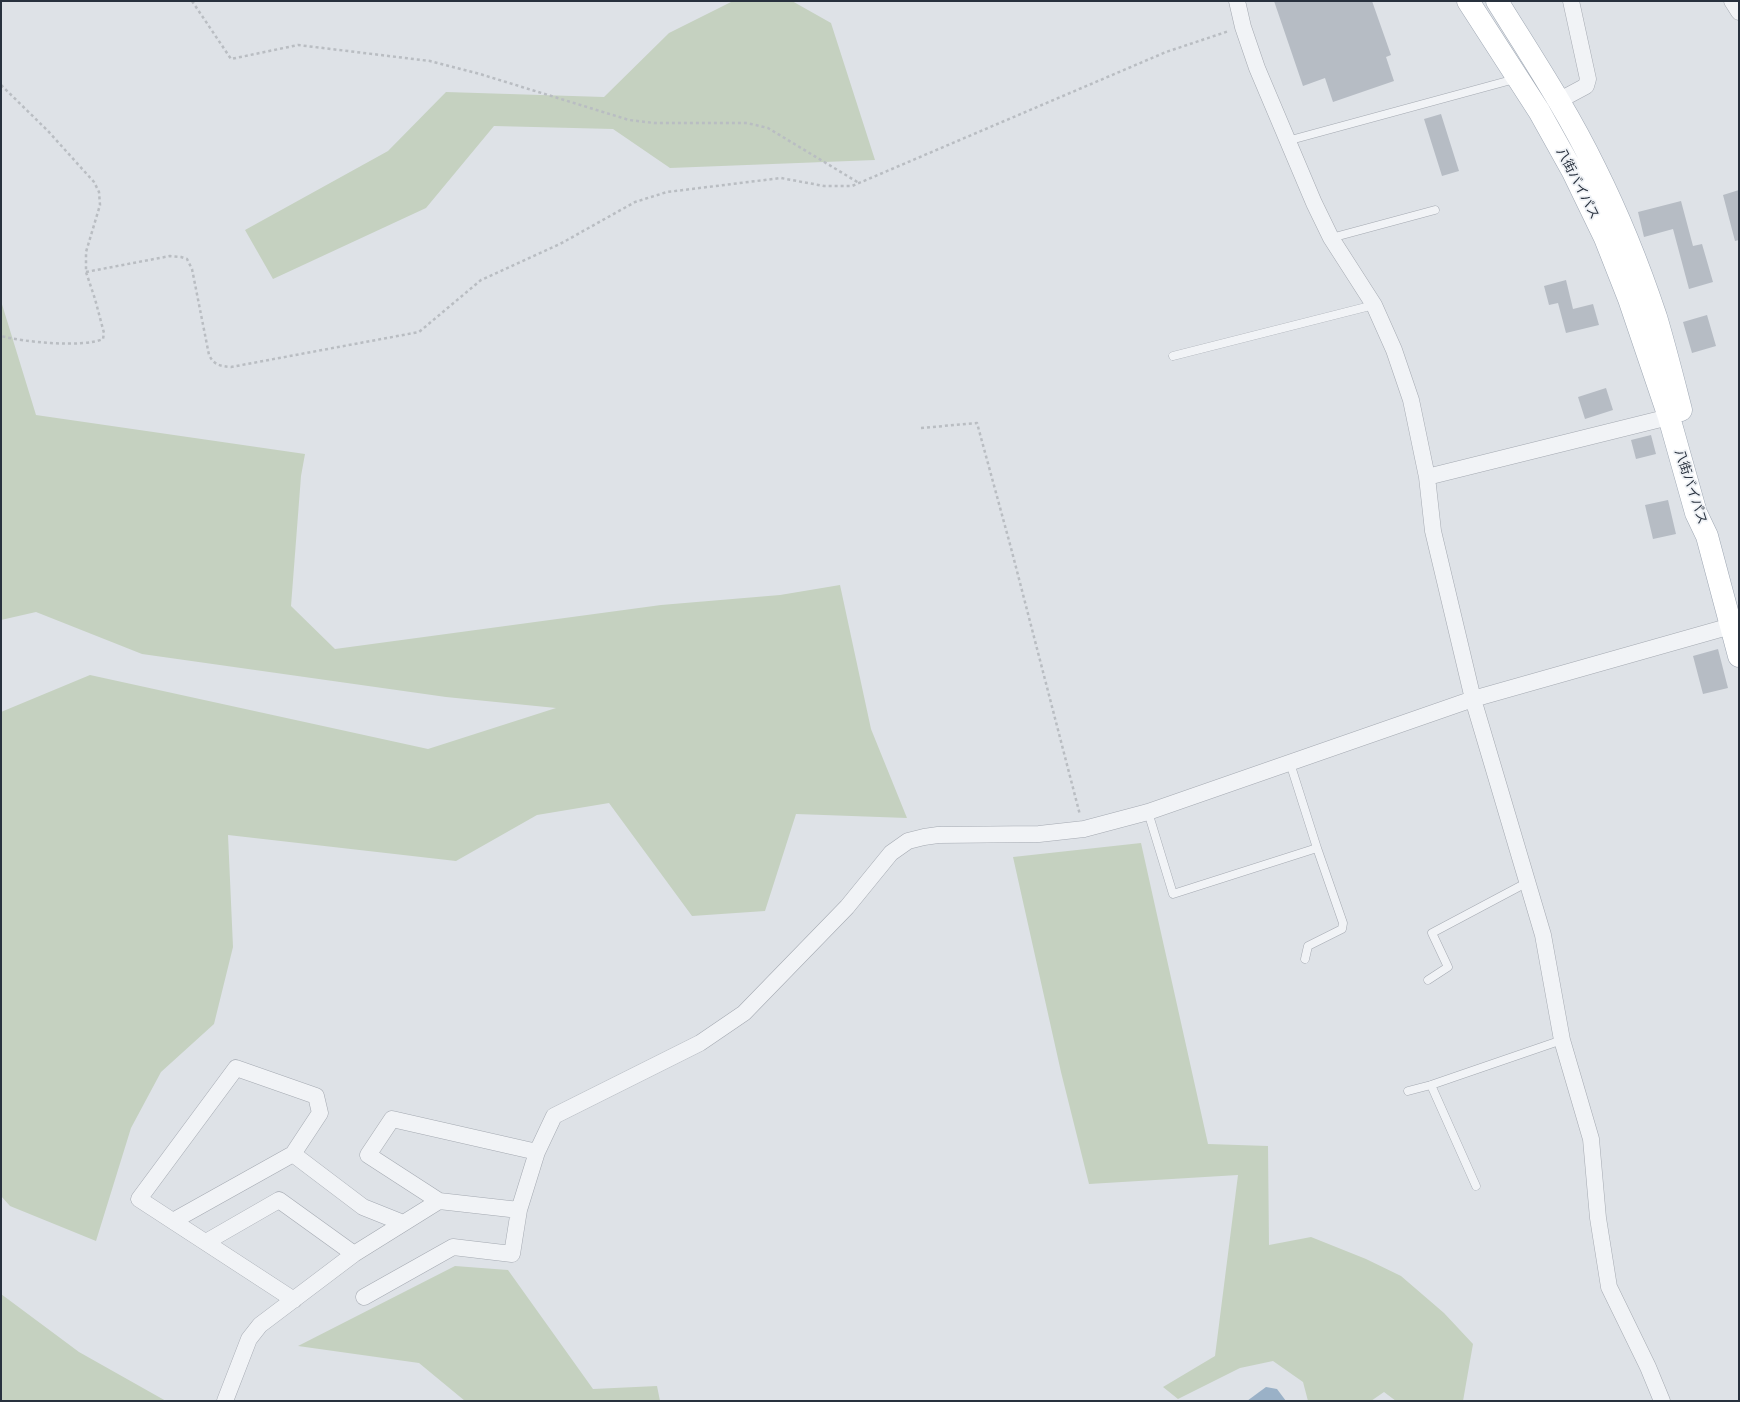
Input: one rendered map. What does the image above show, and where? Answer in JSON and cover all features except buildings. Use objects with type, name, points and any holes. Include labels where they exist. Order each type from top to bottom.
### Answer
[{"type":"main road","name":"八街バイパス","points":[[1468,1],[1539,111],[1569,166],[1605,238],[1629,299],[1669,417],[1696,513],[1707,536]]},
{"type":"main road","name":"八街バイパス","points":[[1497,1],[1558,101],[1595,167],[1616,212],[1632,252],[1656,317],[1708,510],[1707,536]]},
{"type":"main road","points":[[1707,536],[1739,656]]},
{"type":"street","points":[[1236,1],[1243,27],[1287,141],[1330,238],[1374,305],[1394,350],[1411,400],[1427,477],[1433,530],[1474,699],[1543,935],[1562,1040],[1591,1139],[1598,1218],[1609,1287],[1648,1367],[1662,1401]]},
{"type":"street","points":[[1558,101],[1586,86],[1588,80],[1571,1]]},
{"type":"street","points":[[1732,1],[1739,12]]},
{"type":"street","points":[[1427,477],[1669,417]]},
{"type":"street","points":[[364,1297],[453,1246],[512,1254],[518,1210],[537,1152],[554,1116],[700,1043],[744,1013],[847,907],[891,853],[908,841],[924,836],[938,835],[1039,834],[1084,829],[1148,812],[1474,699],[1731,626]]},
{"type":"street","points":[[173,1221],[293,1154],[320,1113],[316,1096],[236,1068],[139,1199],[294,1300]]},
{"type":"street","points":[[518,1210],[439,1201],[368,1155],[392,1119],[537,1152]]},
{"type":"street","points":[[293,1154],[363,1207],[403,1223]]},
{"type":"street","points":[[206,1242],[280,1200],[354,1254]]},
{"type":"street","points":[[225,1401],[249,1339],[260,1325],[354,1254],[439,1201]]},
{"type":"lane","points":[[1287,141],[1517,78]]},
{"type":"lane","points":[[1330,238],[1435,210]]},
{"type":"lane","points":[[1173,356],[1374,305]]},
{"type":"lane","points":[[1290,763],[1343,923],[1342,929],[1308,946],[1305,958]]},
{"type":"lane","points":[[1148,812],[1173,894],[1318,848]]},
{"type":"lane","points":[[1428,980],[1448,967],[1432,933],[1528,882]]},
{"type":"lane","points":[[1408,1091],[1562,1040]]},
{"type":"lane","points":[[1431,1084],[1476,1186]]},
{"type":"path","points":[[192,1],[231,59],[298,45],[430,61],[480,74],[629,120],[654,123],[747,123],[768,128],[859,183]]},
{"type":"path","points":[[86,272],[170,256],[188,259],[192,269],[209,355],[218,365],[231,368],[419,332],[481,280],[560,244],[635,202],[660,194],[781,178],[824,186],[852,186],[1166,52],[1243,27]]},
{"type":"path","points":[[1,85],[54,137],[94,182],[99,192],[100,205],[86,252],[86,272],[104,332],[103,339],[93,343],[53,343],[1,336]]},
{"type":"path","points":[[921,428],[976,423],[1011,548],[1084,829]]},
{"type":"green space","points":[[733,1],[792,1],[831,23],[875,160],[670,168],[613,129],[494,126],[426,208],[273,279],[245,230],[388,151],[446,92],[604,97],[669,33]]},
{"type":"green space","points":[[1,301],[36,415],[305,454],[301,476],[291,606],[335,649],[661,605],[780,595],[840,585],[871,729],[907,818],[796,814],[765,911],[692,916],[609,803],[537,815],[456,861],[228,835],[233,947],[214,1024],[161,1072],[131,1128],[96,1241],[10,1206],[1,1196],[1,712],[90,675],[428,749],[556,708],[446,697],[142,654],[36,612],[1,620]]},
{"type":"green space","points":[[1141,843],[1208,1144],[1268,1146],[1269,1245],[1311,1237],[1366,1259],[1401,1276],[1444,1313],[1473,1344],[1463,1401],[1396,1401],[1384,1392],[1371,1401],[1308,1401],[1303,1382],[1273,1361],[1240,1368],[1178,1399],[1163,1387],[1215,1356],[1238,1175],[1089,1184],[1061,1072],[1013,857]]},
{"type":"green space","points":[[455,1266],[508,1270],[593,1389],[657,1386],[660,1401],[465,1401],[419,1363],[298,1346]]},
{"type":"green space","points":[[1,1294],[79,1352],[166,1401],[1,1401]]},
{"type":"water","points":[[1266,1387],[1277,1389],[1286,1401],[1247,1401]]}]
